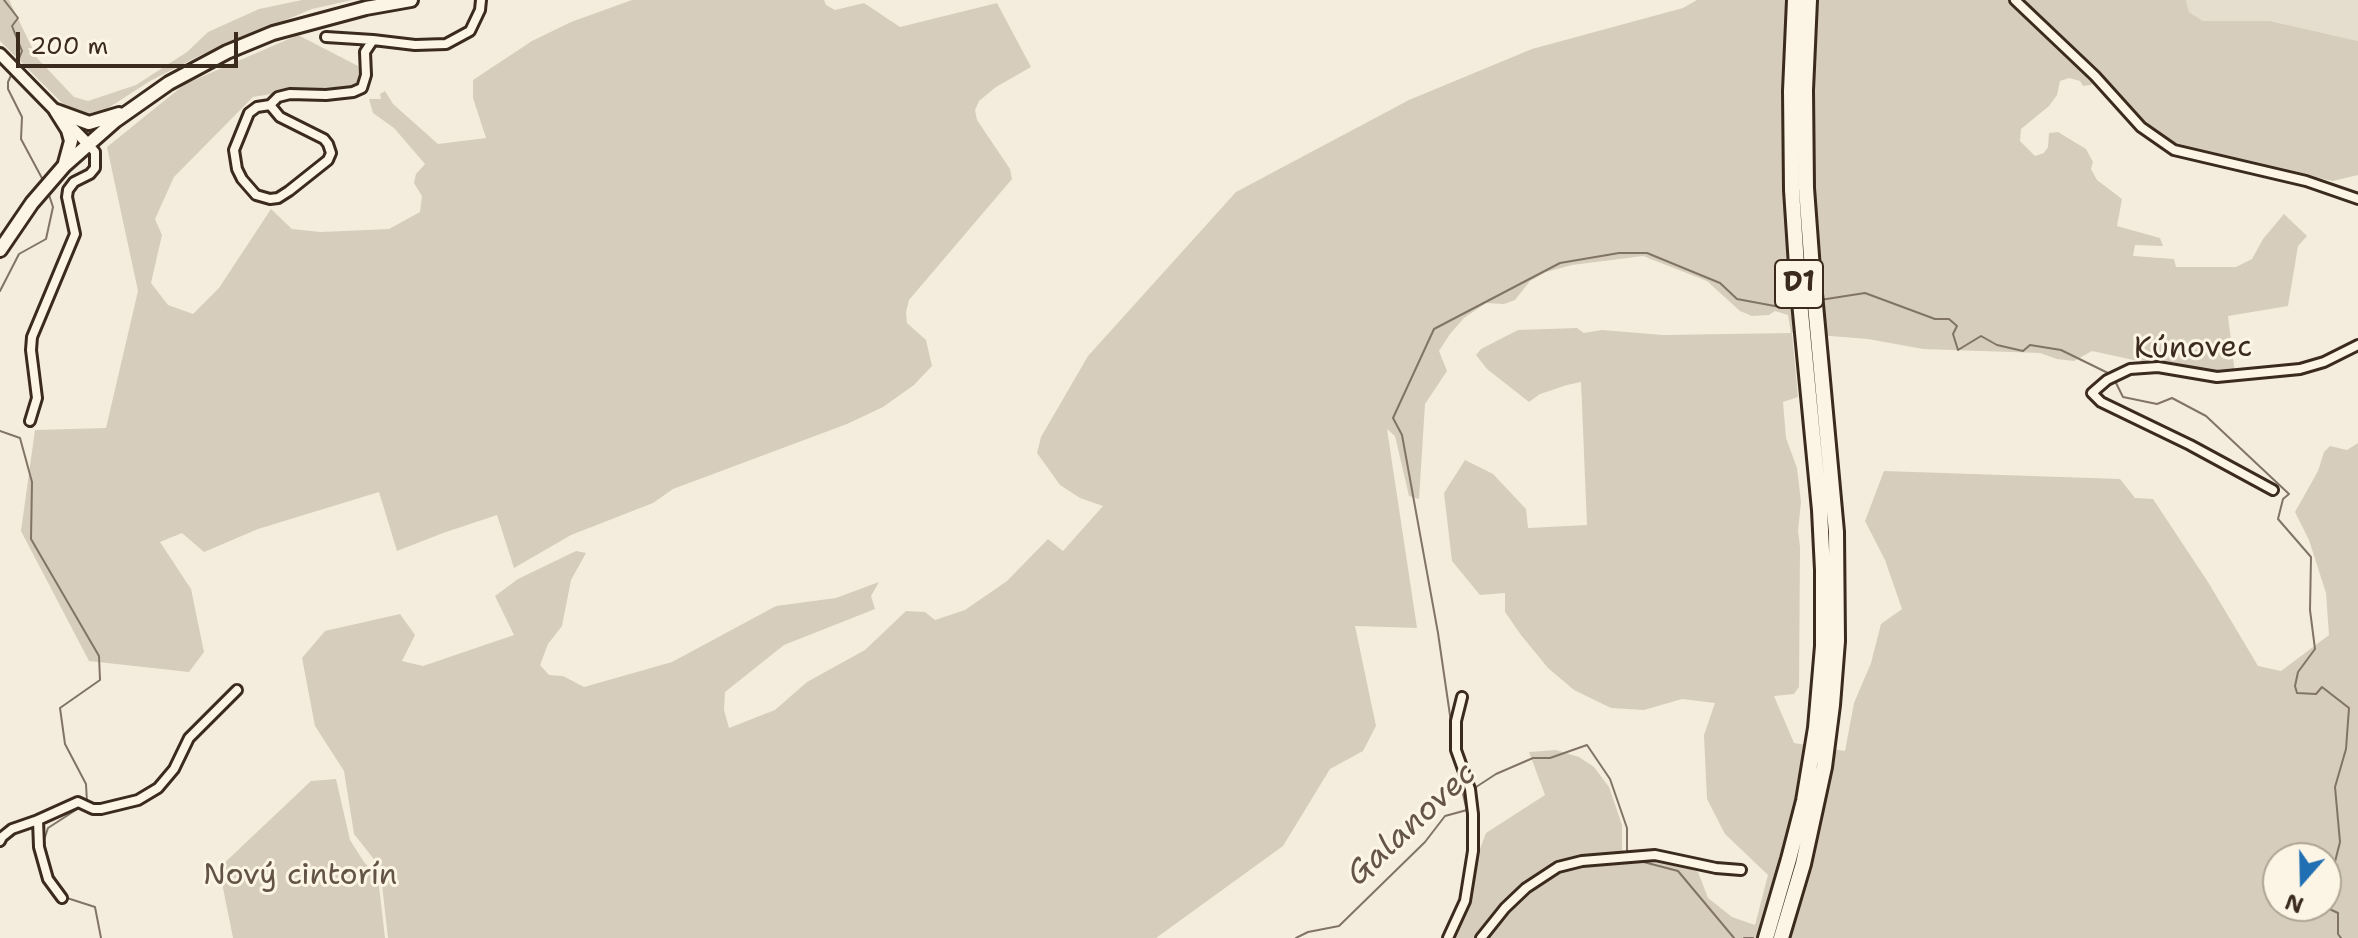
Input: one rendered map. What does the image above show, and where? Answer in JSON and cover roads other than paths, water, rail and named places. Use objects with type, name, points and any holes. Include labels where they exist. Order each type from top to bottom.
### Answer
[{"type":"highway","name":"D1","points":[[1795,0],[1791,64],[1798,148]]},
{"type":"highway","name":"D1","points":[[1781,938],[1803,864],[1818,765],[1833,695],[1838,605],[1836,532],[1796,251],[1798,148],[1809,0]]},
{"type":"highway","name":"D1","points":[[1766,938],[1818,765]]},
{"type":"main road","points":[[0,250],[64,166],[126,113],[169,83],[227,52],[273,33],[366,8],[411,0]]},
{"type":"main road","points":[[56,111],[89,123],[126,113]]},
{"type":"main road","points":[[56,111],[71,141],[64,166]]},
{"type":"street","points":[[326,37],[415,45],[446,44],[470,31],[480,10],[481,0]]},
{"type":"street","points":[[2015,0],[2095,76],[2141,127],[2174,150],[2306,181],[2358,199]]},
{"type":"street","points":[[270,105],[280,117],[324,139],[331,153],[328,160],[289,191],[270,199],[256,195],[242,179],[234,158],[234,150],[249,113],[290,94],[340,94],[362,88],[366,75],[365,52],[373,40]]},
{"type":"street","points":[[0,54],[95,152],[95,168],[74,182],[68,190],[75,234],[32,337],[37,398],[30,421]]},
{"type":"street","name":"Kúnovec","points":[[2273,490],[2101,402],[2092,393],[2107,380],[2130,369],[2158,367],[2217,377],[2300,369],[2324,362],[2358,345]]},
{"type":"street","points":[[0,841],[12,829],[78,802],[101,809],[138,800],[158,788],[174,769],[189,738],[237,690]]},
{"type":"street","points":[[1448,938],[1465,901],[1473,851],[1470,789],[1456,750],[1456,721],[1462,697]]},
{"type":"street","points":[[38,820],[39,847],[48,879],[62,898]]},
{"type":"street","points":[[1481,938],[1505,908],[1533,882],[1558,867],[1582,861],[1655,855],[1741,870]]},
{"type":"waterway","points":[[4,0],[18,18],[12,26],[22,51],[16,66]]},
{"type":"waterway","points":[[13,71],[8,89],[22,117],[21,139],[44,182]]},
{"type":"waterway","points":[[0,291],[19,254],[46,239],[53,207],[48,192]]},
{"type":"waterway","points":[[1452,729],[1402,435],[1393,418],[1434,329],[1560,263],[1619,253],[1647,253],[1720,283],[1737,299],[1780,307],[1794,304]]},
{"type":"waterway","points":[[1820,300],[1865,293],[1935,319],[1949,319],[1957,326],[1953,334],[1958,350],[1981,336],[1997,345],[2023,351],[2030,345],[2061,350],[2110,374]]},
{"type":"waterway","points":[[2114,379],[2123,397],[2157,404],[2172,398],[2206,416],[2289,494],[2283,499],[2278,519],[2311,557],[2310,610],[2315,649],[2298,672],[2295,686],[2297,693],[2316,694],[2322,687],[2349,708],[2346,749],[2335,787],[2340,842]]},
{"type":"waterway","points":[[0,431],[20,438],[32,482],[31,539],[99,656],[100,680],[60,708],[65,744],[86,784],[87,802]]},
{"type":"waterway","name":"Galanovec","points":[[1473,789],[1496,774],[1533,758],[1550,758],[1587,745],[1610,779],[1627,828],[1627,852]]},
{"type":"waterway","points":[[1453,751],[1467,811]]},
{"type":"waterway","points":[[82,806],[48,828],[43,843],[52,874],[67,898],[95,907],[101,938]]},
{"type":"waterway","name":"Galanovec","points":[[1296,938],[1308,932],[1339,926],[1425,842],[1445,816],[1467,810]]},
{"type":"waterway","name":"Galanovec","points":[[1636,860],[1678,871],[1734,938]]},
{"type":"waterway","points":[[2338,922],[2341,938]]},
{"type":"waterway","name":"Galanovec","points":[[1744,938],[1753,938]]},
{"type":"park label","name":"Nový cintorín","points":[[300,876]]}]
